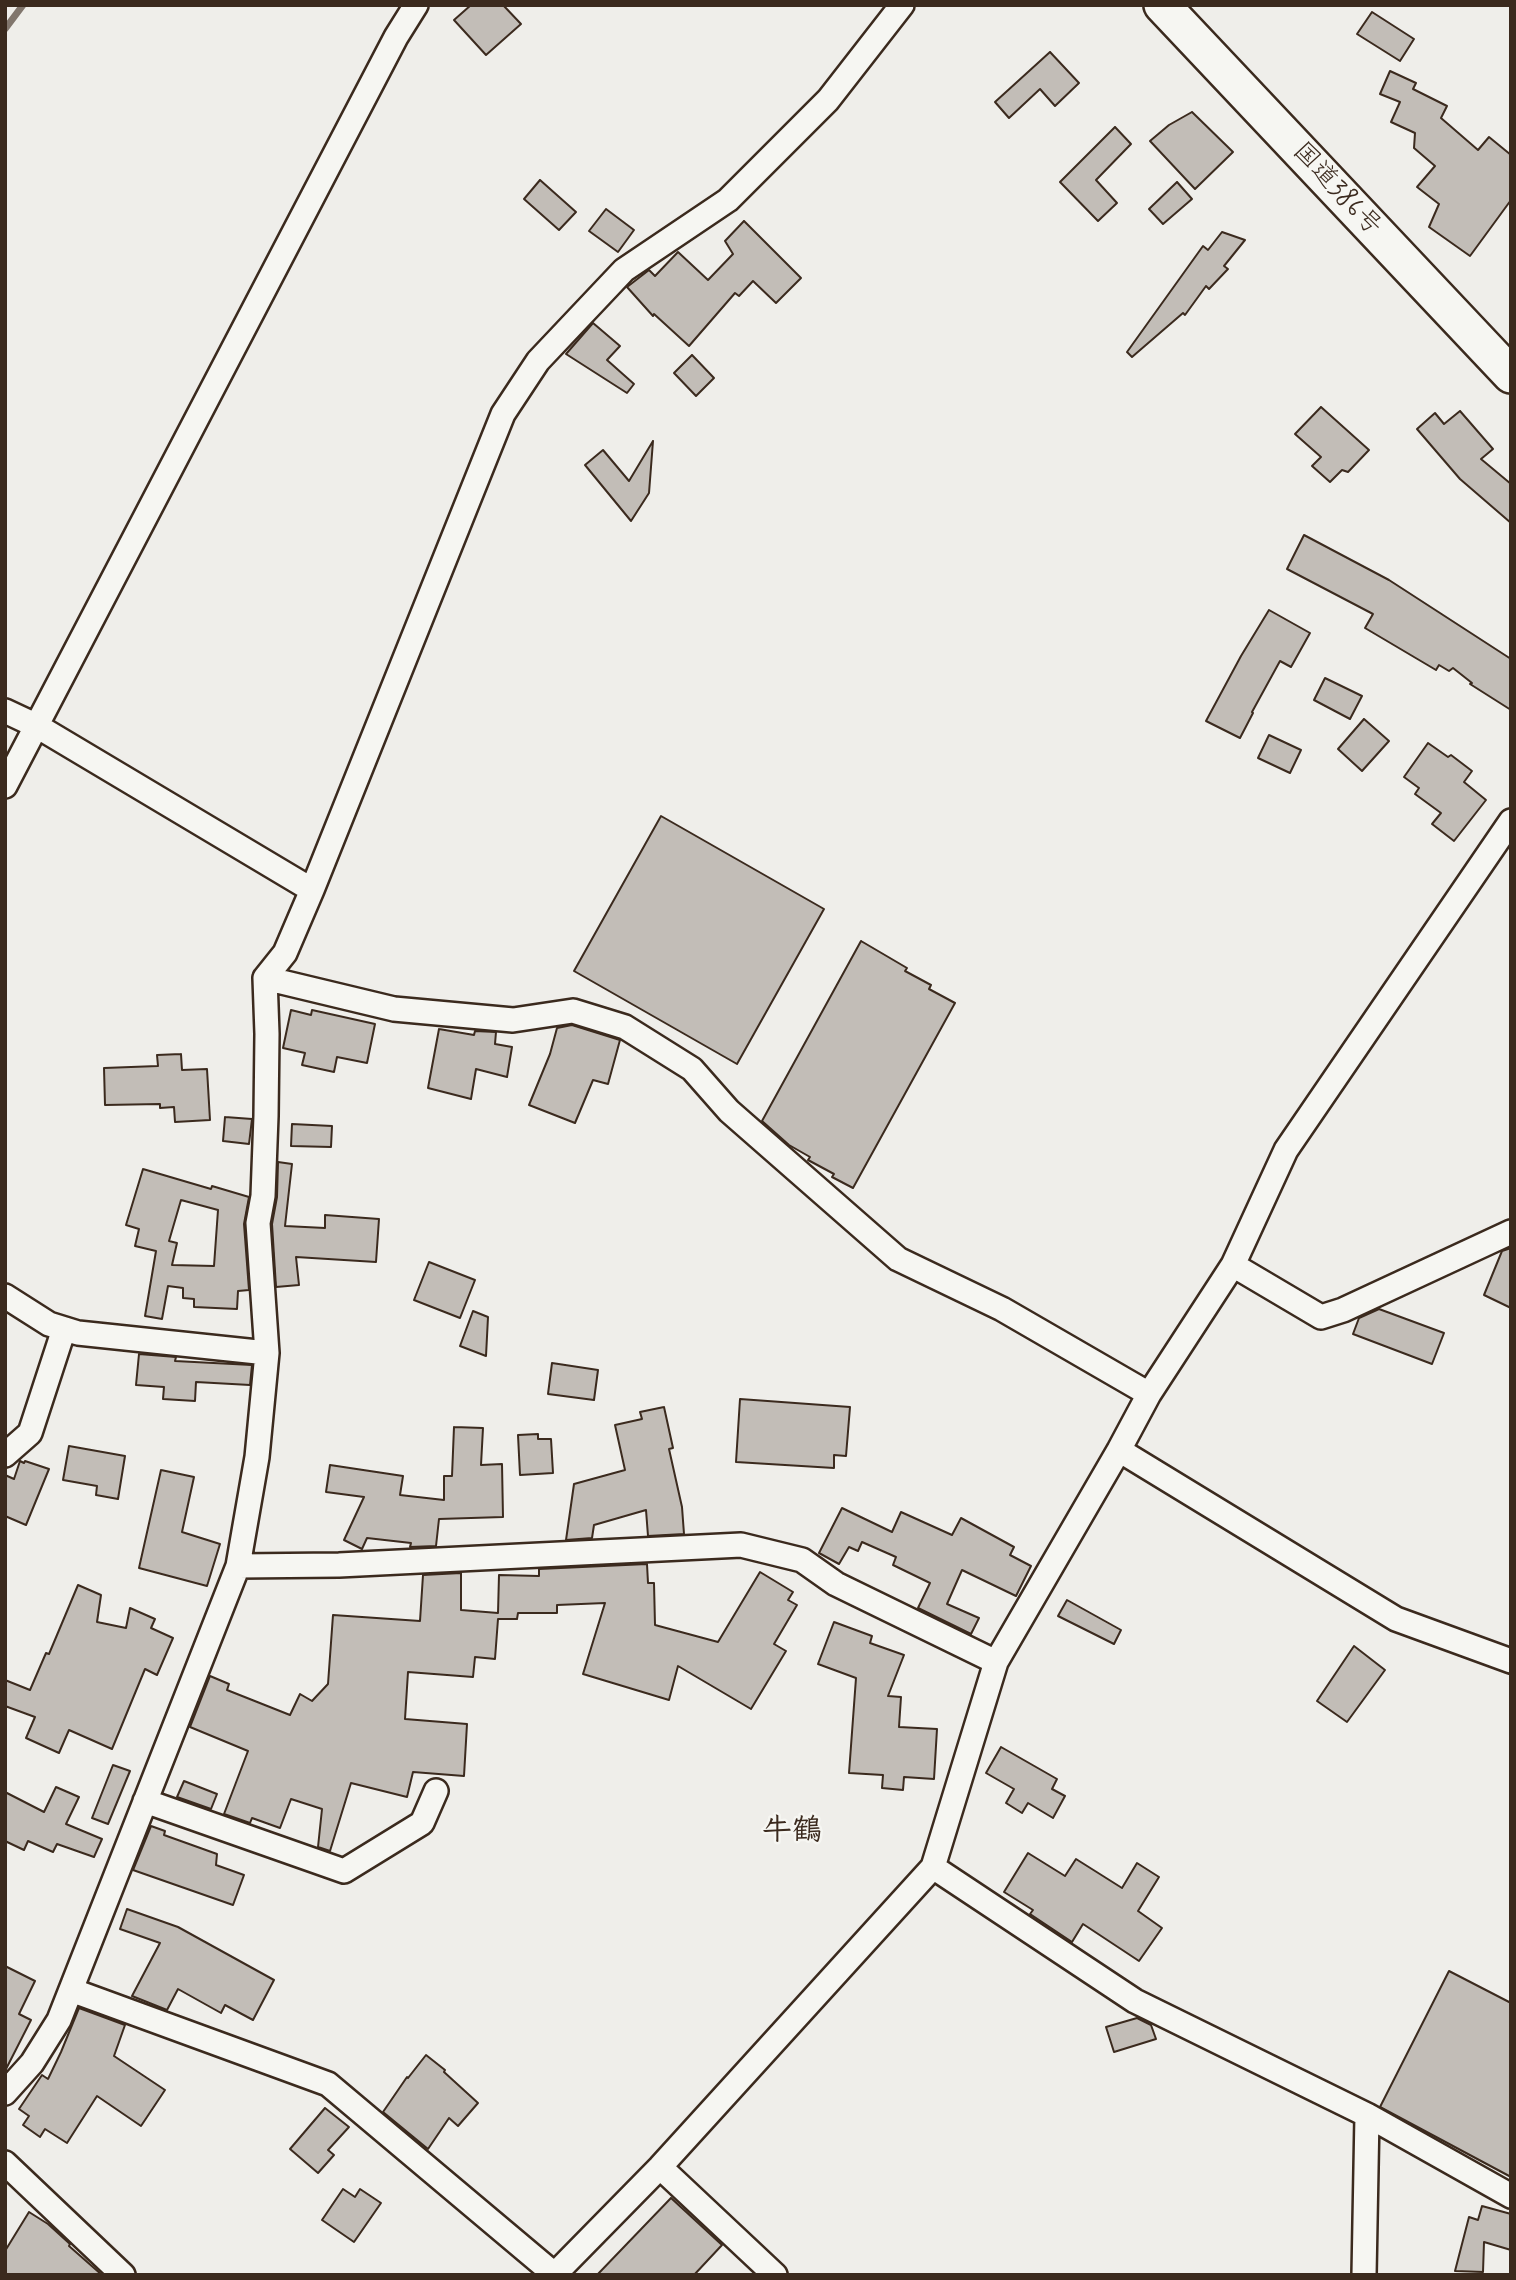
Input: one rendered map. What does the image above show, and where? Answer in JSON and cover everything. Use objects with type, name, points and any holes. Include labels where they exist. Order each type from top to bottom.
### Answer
[{"type":"highway","name":"国道386号","points":[[1162,5],[1511,375]]},
{"type":"street","points":[[5,786],[390,49],[416,5]]},
{"type":"street","points":[[5,2093],[32,2063],[59,2020],[238,1566],[257,1457],[267,1353],[258,1223],[266,1116],[265,978],[285,953],[312,890],[503,414],[538,361],[624,270],[728,201],[828,100],[902,5]]},
{"type":"street","points":[[5,711],[37,726],[312,890]]},
{"type":"street","points":[[71,1990],[328,2084],[554,2274],[660,2167],[933,1867],[996,1662],[1149,1394],[1233,1265],[1286,1150],[1511,821]]},
{"type":"street","points":[[265,978],[394,1009],[513,1020],[573,1011],[625,1027],[692,1069],[729,1111],[898,1259],[1002,1309],[1149,1394]]},
{"type":"street","points":[[1233,1265],[1321,1318],[1511,1232]]},
{"type":"street","points":[[5,1296],[49,1324],[78,1334],[267,1353]]},
{"type":"street","points":[[5,1455],[30,1433],[64,1329]]},
{"type":"street","points":[[1119,1450],[1396,1619],[1511,1661]]},
{"type":"street","points":[[238,1566],[339,1565],[741,1545],[802,1560],[836,1584],[996,1662]]},
{"type":"street","points":[[145,1801],[344,1871],[422,1823],[436,1791]]},
{"type":"street","points":[[933,1867],[1135,2001],[1367,2115],[1511,2196]]},
{"type":"street","points":[[1364,2275],[1367,2115]]},
{"type":"street","points":[[5,2162],[123,2275]]},
{"type":"street","points":[[660,2167],[775,2275]]},
{"type":"building","points":[[471,5],[503,5],[521,24],[486,55],[454,20]]},
{"type":"building","points":[[1372,12],[1414,39],[1400,61],[1357,34]]},
{"type":"building","points":[[1050,52],[1079,83],[1055,106],[1040,89],[1009,118],[995,102]]},
{"type":"building","points":[[1390,71],[1416,83],[1413,89],[1447,106],[1441,118],[1478,150],[1489,137],[1511,155],[1511,200],[1470,256],[1429,227],[1439,204],[1417,187],[1435,166],[1414,148],[1415,133],[1391,122],[1400,102],[1380,94]]},
{"type":"building","points":[[1192,112],[1233,152],[1195,189],[1150,141],[1169,125]]},
{"type":"building","points":[[1115,127],[1131,144],[1096,180],[1117,203],[1098,221],[1060,182]]},
{"type":"building","points":[[540,180],[576,212],[559,230],[524,199]]},
{"type":"building","points":[[1177,182],[1192,199],[1163,224],[1149,209]]},
{"type":"building","points":[[606,209],[634,230],[618,252],[589,231]]},
{"type":"building","points":[[744,221],[801,278],[776,303],[753,281],[739,296],[735,293],[689,346],[654,314],[653,316],[627,287],[649,270],[655,276],[678,252],[708,280],[733,254],[725,241]]},
{"type":"building","points":[[1222,232],[1245,240],[1224,266],[1228,269],[1209,289],[1206,286],[1185,315],[1183,313],[1132,357],[1127,352],[1203,246],[1208,250]]},
{"type":"building","points":[[593,323],[620,346],[607,360],[634,384],[627,393],[566,354]]},
{"type":"building","points":[[692,355],[714,378],[696,396],[674,373]]},
{"type":"building","points":[[1321,407],[1369,450],[1348,472],[1342,470],[1330,482],[1312,466],[1321,457],[1295,434]]},
{"type":"building","points":[[1460,411],[1493,449],[1481,459],[1511,484],[1511,523],[1460,479],[1417,429],[1435,413],[1444,424]]},
{"type":"building","points":[[653,441],[649,493],[631,521],[585,465],[603,450],[629,481]]},
{"type":"building","points":[[1304,535],[1389,580],[1511,659],[1511,710],[1470,684],[1472,683],[1453,668],[1449,671],[1439,665],[1436,670],[1365,628],[1373,614],[1287,569]]},
{"type":"building","points":[[1269,610],[1310,633],[1291,667],[1280,661],[1240,738],[1206,721]]},
{"type":"building","points":[[1325,678],[1362,696],[1350,719],[1314,700]]},
{"type":"building","points":[[1364,719],[1389,741],[1362,771],[1338,749]]},
{"type":"building","points":[[1269,735],[1301,750],[1290,773],[1258,758]]},
{"type":"building","points":[[1428,743],[1448,757],[1451,755],[1472,771],[1464,782],[1486,800],[1454,841],[1432,824],[1441,813],[1415,794],[1419,788],[1404,777]]},
{"type":"building","points":[[661,816],[824,909],[737,1064],[574,971]]},
{"type":"building","points":[[861,941],[907,968],[905,971],[931,985],[929,989],[955,1003],[853,1188],[808,1160],[810,1157],[789,1145],[762,1121]]},
{"type":"building","points":[[291,1010],[311,1015],[312,1010],[375,1024],[367,1063],[337,1057],[334,1072],[302,1065],[305,1053],[283,1048]]},
{"type":"building","points":[[572,1025],[620,1040],[608,1084],[593,1080],[575,1123],[529,1105],[550,1054],[557,1028]]},
{"type":"building","points":[[439,1029],[474,1035],[475,1031],[496,1032],[495,1044],[512,1047],[507,1077],[476,1069],[471,1099],[428,1088]]},
{"type":"building","points":[[181,1054],[182,1070],[207,1069],[210,1120],[175,1122],[174,1107],[160,1108],[160,1104],[105,1105],[104,1068],[158,1066],[157,1055]]},
{"type":"building","points":[[225,1117],[252,1119],[249,1144],[223,1141]]},
{"type":"building","points":[[292,1124],[332,1126],[331,1147],[291,1146]]},
{"type":"building","points":[[278,1162],[292,1164],[285,1226],[325,1228],[325,1215],[379,1219],[376,1262],[296,1257],[299,1285],[276,1287],[272,1224],[277,1197]]},
{"type":"building","points":[[143,1169],[249,1197],[244,1224],[249,1290],[238,1291],[237,1309],[194,1307],[194,1299],[183,1298],[183,1288],[168,1286],[162,1319],[145,1316],[156,1251],[135,1246],[139,1229],[126,1225]],"holes":[[[181,1200],[218,1210],[214,1266],[172,1265],[177,1243],[169,1241]]]},
{"type":"building","points":[[1511,1248],[1511,1308],[1484,1295],[1502,1251]]},
{"type":"building","points":[[429,1262],[475,1280],[460,1318],[414,1300]]},
{"type":"building","points":[[1379,1309],[1444,1333],[1432,1364],[1353,1334],[1359,1318]]},
{"type":"building","points":[[473,1311],[488,1317],[486,1356],[460,1346]]},
{"type":"building","points":[[139,1354],[176,1357],[175,1361],[252,1365],[250,1385],[196,1382],[195,1401],[163,1399],[164,1387],[136,1385]]},
{"type":"building","points":[[552,1363],[598,1370],[594,1400],[548,1394]]},
{"type":"building","points":[[740,1399],[850,1407],[846,1456],[834,1455],[834,1468],[736,1462]]},
{"type":"building","points":[[664,1407],[673,1448],[669,1449],[682,1507],[684,1534],[648,1536],[646,1510],[594,1525],[592,1538],[566,1540],[574,1484],[625,1470],[615,1425],[642,1419],[640,1412]]},
{"type":"building","points":[[454,1427],[483,1428],[481,1465],[502,1464],[503,1517],[439,1519],[436,1546],[410,1547],[411,1543],[367,1538],[362,1549],[344,1540],[364,1497],[326,1492],[330,1465],[403,1476],[400,1495],[444,1500],[444,1476],[452,1476]]},
{"type":"building","points":[[538,1434],[538,1439],[551,1439],[553,1473],[520,1475],[518,1435]]},
{"type":"building","points":[[69,1446],[125,1456],[118,1499],[96,1495],[97,1486],[63,1480]]},
{"type":"building","points":[[20,1461],[49,1469],[26,1525],[5,1516],[5,1475],[14,1479]]},
{"type":"building","points":[[161,1470],[194,1477],[182,1532],[220,1544],[207,1586],[139,1568]]},
{"type":"building","points":[[842,1508],[892,1532],[901,1512],[952,1535],[961,1518],[1014,1547],[1010,1555],[1031,1566],[1016,1596],[962,1570],[947,1604],[979,1618],[971,1634],[918,1608],[930,1583],[893,1565],[896,1557],[862,1542],[858,1551],[849,1547],[839,1564],[819,1553]]},
{"type":"building","points":[[647,1564],[648,1583],[654,1583],[655,1625],[718,1642],[760,1572],[793,1592],[788,1600],[797,1605],[774,1644],[786,1651],[751,1709],[678,1666],[669,1700],[583,1674],[605,1603],[557,1605],[557,1613],[518,1613],[517,1619],[498,1619],[495,1659],[475,1657],[473,1677],[408,1672],[405,1719],[467,1724],[464,1776],[413,1772],[407,1797],[351,1783],[330,1851],[318,1847],[322,1809],[291,1799],[280,1828],[252,1818],[250,1823],[224,1814],[248,1751],[190,1727],[210,1676],[229,1684],[227,1690],[290,1715],[300,1694],[312,1701],[328,1684],[333,1615],[420,1621],[423,1575],[461,1573],[461,1610],[498,1613],[499,1575],[539,1576],[539,1569]]},
{"type":"building","points":[[78,1585],[101,1595],[97,1622],[126,1628],[130,1608],[155,1619],[151,1628],[173,1638],[157,1675],[145,1669],[112,1749],[69,1730],[59,1753],[26,1738],[35,1717],[5,1706],[5,1680],[30,1690],[46,1653],[49,1654]]},
{"type":"building","points":[[1067,1600],[1121,1630],[1114,1644],[1058,1616]]},
{"type":"building","points":[[834,1622],[872,1636],[870,1643],[904,1655],[888,1696],[901,1697],[899,1727],[937,1729],[934,1779],[904,1777],[903,1790],[882,1788],[883,1775],[849,1773],[856,1678],[818,1664]]},
{"type":"building","points":[[1354,1646],[1385,1670],[1347,1722],[1317,1701]]},
{"type":"building","points":[[1001,1747],[1057,1779],[1052,1789],[1065,1796],[1053,1818],[1028,1803],[1022,1813],[1006,1803],[1014,1789],[986,1773]]},
{"type":"building","points":[[113,1765],[130,1771],[108,1824],[92,1818]]},
{"type":"building","points":[[184,1781],[217,1794],[211,1809],[177,1797]]},
{"type":"building","points":[[56,1787],[79,1797],[66,1824],[102,1839],[94,1857],[57,1844],[53,1852],[28,1841],[24,1850],[5,1841],[5,1792],[44,1812]]},
{"type":"building","points":[[151,1826],[165,1831],[164,1835],[217,1854],[216,1865],[244,1875],[233,1905],[133,1870]]},
{"type":"building","points":[[1028,1853],[1065,1876],[1076,1859],[1122,1888],[1137,1863],[1159,1877],[1138,1911],[1162,1928],[1139,1961],[1083,1924],[1072,1942],[1030,1914],[1033,1910],[1004,1892]]},
{"type":"building","points":[[127,1909],[178,1927],[274,1980],[253,2020],[225,2005],[221,2013],[178,1989],[167,2010],[132,1996],[160,1943],[120,1929]]},
{"type":"building","points":[[5,1966],[35,1981],[19,2014],[31,2020],[5,2071]]},
{"type":"building","points":[[1449,1971],[1511,2003],[1511,2177],[1380,2107]]},
{"type":"building","points":[[79,2008],[125,2025],[114,2056],[165,2090],[141,2126],[97,2096],[67,2143],[45,2129],[40,2137],[23,2125],[29,2116],[19,2109],[42,2075],[48,2079]]},
{"type":"building","points":[[1137,2018],[1151,2025],[1156,2039],[1114,2052],[1106,2027]]},
{"type":"building","points":[[426,2055],[478,2103],[458,2126],[449,2118],[428,2149],[383,2112]]},
{"type":"building","points":[[325,2108],[349,2127],[328,2150],[334,2155],[318,2173],[290,2149]]},
{"type":"building","points":[[343,2189],[355,2197],[360,2189],[381,2203],[354,2242],[322,2220]]},
{"type":"building","points":[[671,2198],[722,2245],[694,2275],[597,2275]]},
{"type":"building","points":[[1482,2206],[1511,2214],[1511,2250],[1484,2242],[1483,2272],[1455,2271],[1469,2217],[1478,2220]]},
{"type":"building","points":[[29,2212],[48,2224],[102,2275],[5,2275],[5,2251]]},
{"type":"waterway","points":[[5,29],[23,5]]},
{"type":"district","name":"牛鶴","points":[[792,1833]]}]
